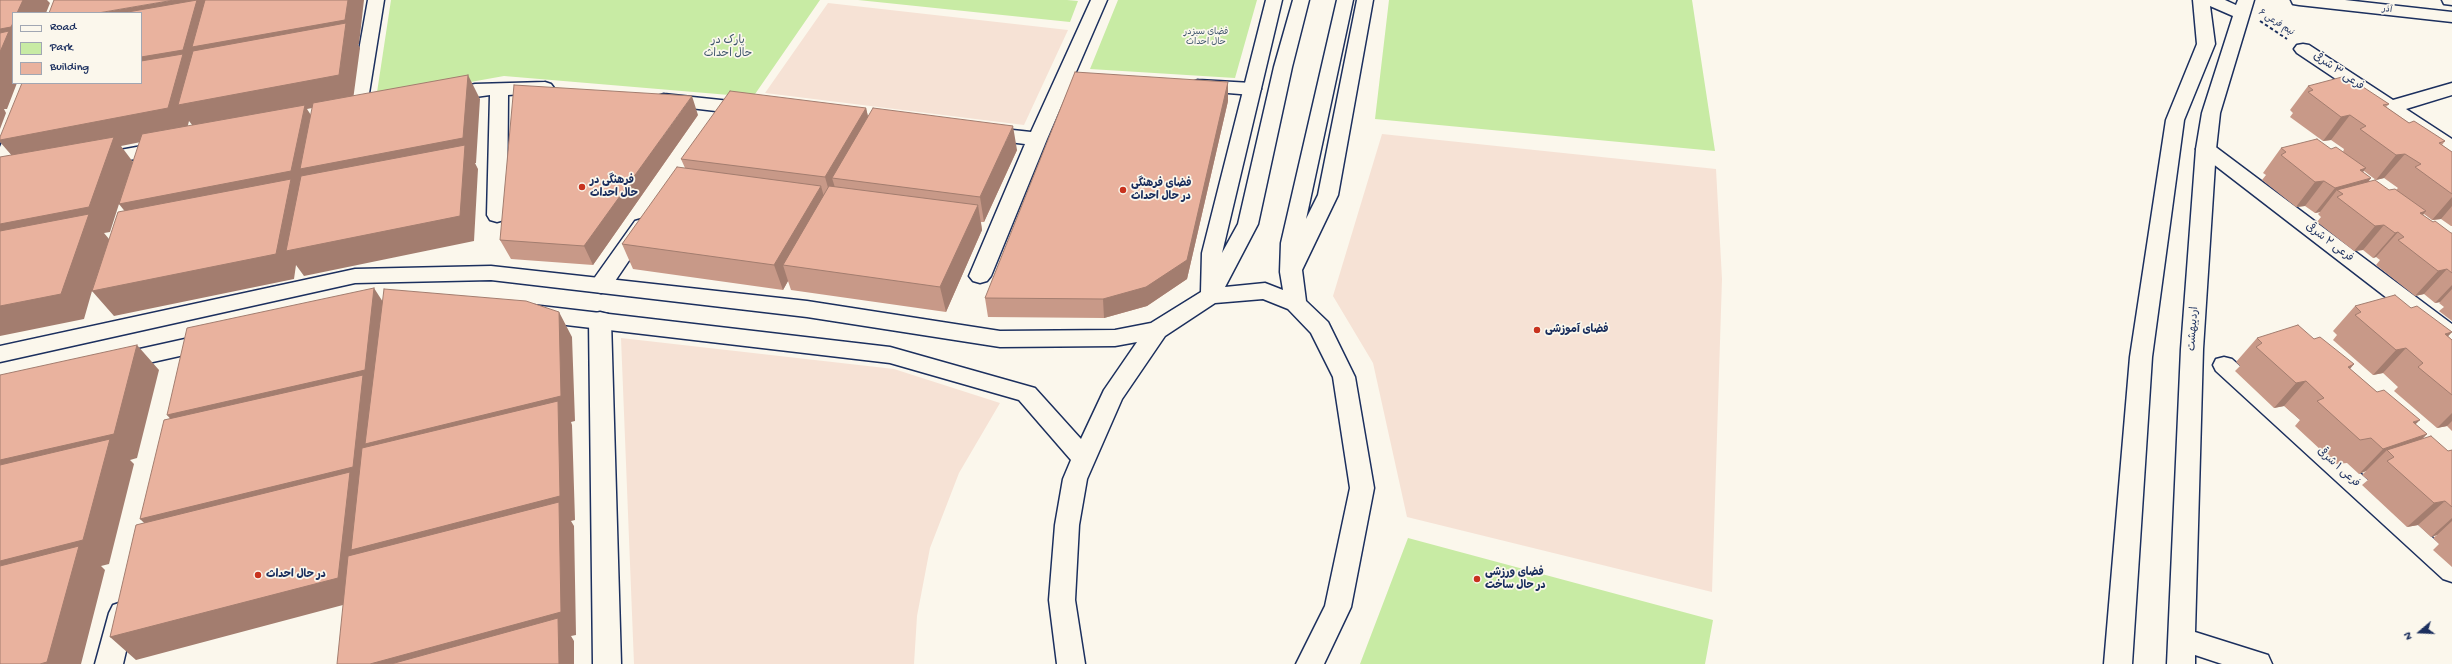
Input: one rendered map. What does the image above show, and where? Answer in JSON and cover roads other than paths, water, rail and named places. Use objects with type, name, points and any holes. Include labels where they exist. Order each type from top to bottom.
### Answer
[{"type":"street","points":[[357,112],[376,0]]},
{"type":"street","points":[[980,276],[1037,139],[1073,78],[1098,0]]},
{"type":"street","points":[[1210,296],[1212,253],[1274,0]]},
{"type":"street","points":[[1210,296],[1248,224],[1283,67],[1301,0]]},
{"type":"street","points":[[1296,304],[1291,272],[1291,243],[1345,0]]},
{"type":"street","points":[[1291,272],[1328,195],[1365,0]]},
{"type":"street","points":[[2118,664],[2141,357],[2175,120],[2206,44],[2201,0]]},
{"type":"street","points":[[2210,0],[2243,8]]},
{"type":"street","name":"آذر","points":[[2299,0],[2452,17]]},
{"type":"street","name":"اردیبهشت","points":[[2182,651],[2192,349],[2206,149],[2212,113],[2243,8]]},
{"type":"street","name":"فرعی ۳ شرقی","points":[[2303,49],[2452,148]]},
{"type":"street","points":[[5,174],[37,84]]},
{"type":"street","points":[[1182,85],[1252,89]]},
{"type":"street","points":[[428,99],[475,90],[534,87],[565,90]]},
{"type":"street","points":[[497,214],[499,89]]},
{"type":"street","points":[[2391,107],[2452,89]]},
{"type":"street","points":[[649,98],[764,110]]},
{"type":"street","points":[[712,126],[725,106]]},
{"type":"street","points":[[967,132],[1037,139]]},
{"type":"street","points":[[78,164],[180,145]]},
{"type":"street","points":[[149,171],[157,149]]},
{"type":"street","name":"فرعی ۲ شرقی","points":[[2206,149],[2452,336]]},
{"type":"street","points":[[601,285],[654,209]]},
{"type":"street","points":[[0,354],[355,276],[491,273],[807,309],[1000,339],[1115,338],[1157,330],[1210,296],[1265,290],[1296,304],[1320,328],[1344,377],[1362,488],[1338,608],[1310,664]]},
{"type":"street","points":[[513,311],[600,320],[898,357],[1027,394],[1084,458]]},
{"type":"street","points":[[600,320],[607,664]]},
{"type":"street","points":[[1071,664],[1062,600],[1065,548],[1075,479],[1112,396],[1157,330]]},
{"type":"street","points":[[101,365],[232,337]]},
{"type":"street","name":"فرعی ۱ شرقی","points":[[2224,365],[2452,571]]},
{"type":"street","points":[[109,664],[127,595]]},
{"type":"street","points":[[2182,651],[2258,664]]},
{"type":"place","name":"فرهنگی در حال احداث","points":[[582,187]]},
{"type":"place","name":"فضای فرهنگی در حال احداث","points":[[1123,190]]},
{"type":"place","name":"فضای آموزشی","points":[[1537,330]]},
{"type":"place","name":"در حال احداث","points":[[258,575]]},
{"type":"place","name":"فضای ورزشی در حال ساخت","points":[[1477,579]]},
{"type":"park label","name":"فضای سبزدر حال احداث","points":[[1206,38]]},
{"type":"park label","name":"پارک در حال احداث","points":[[728,47]]}]
